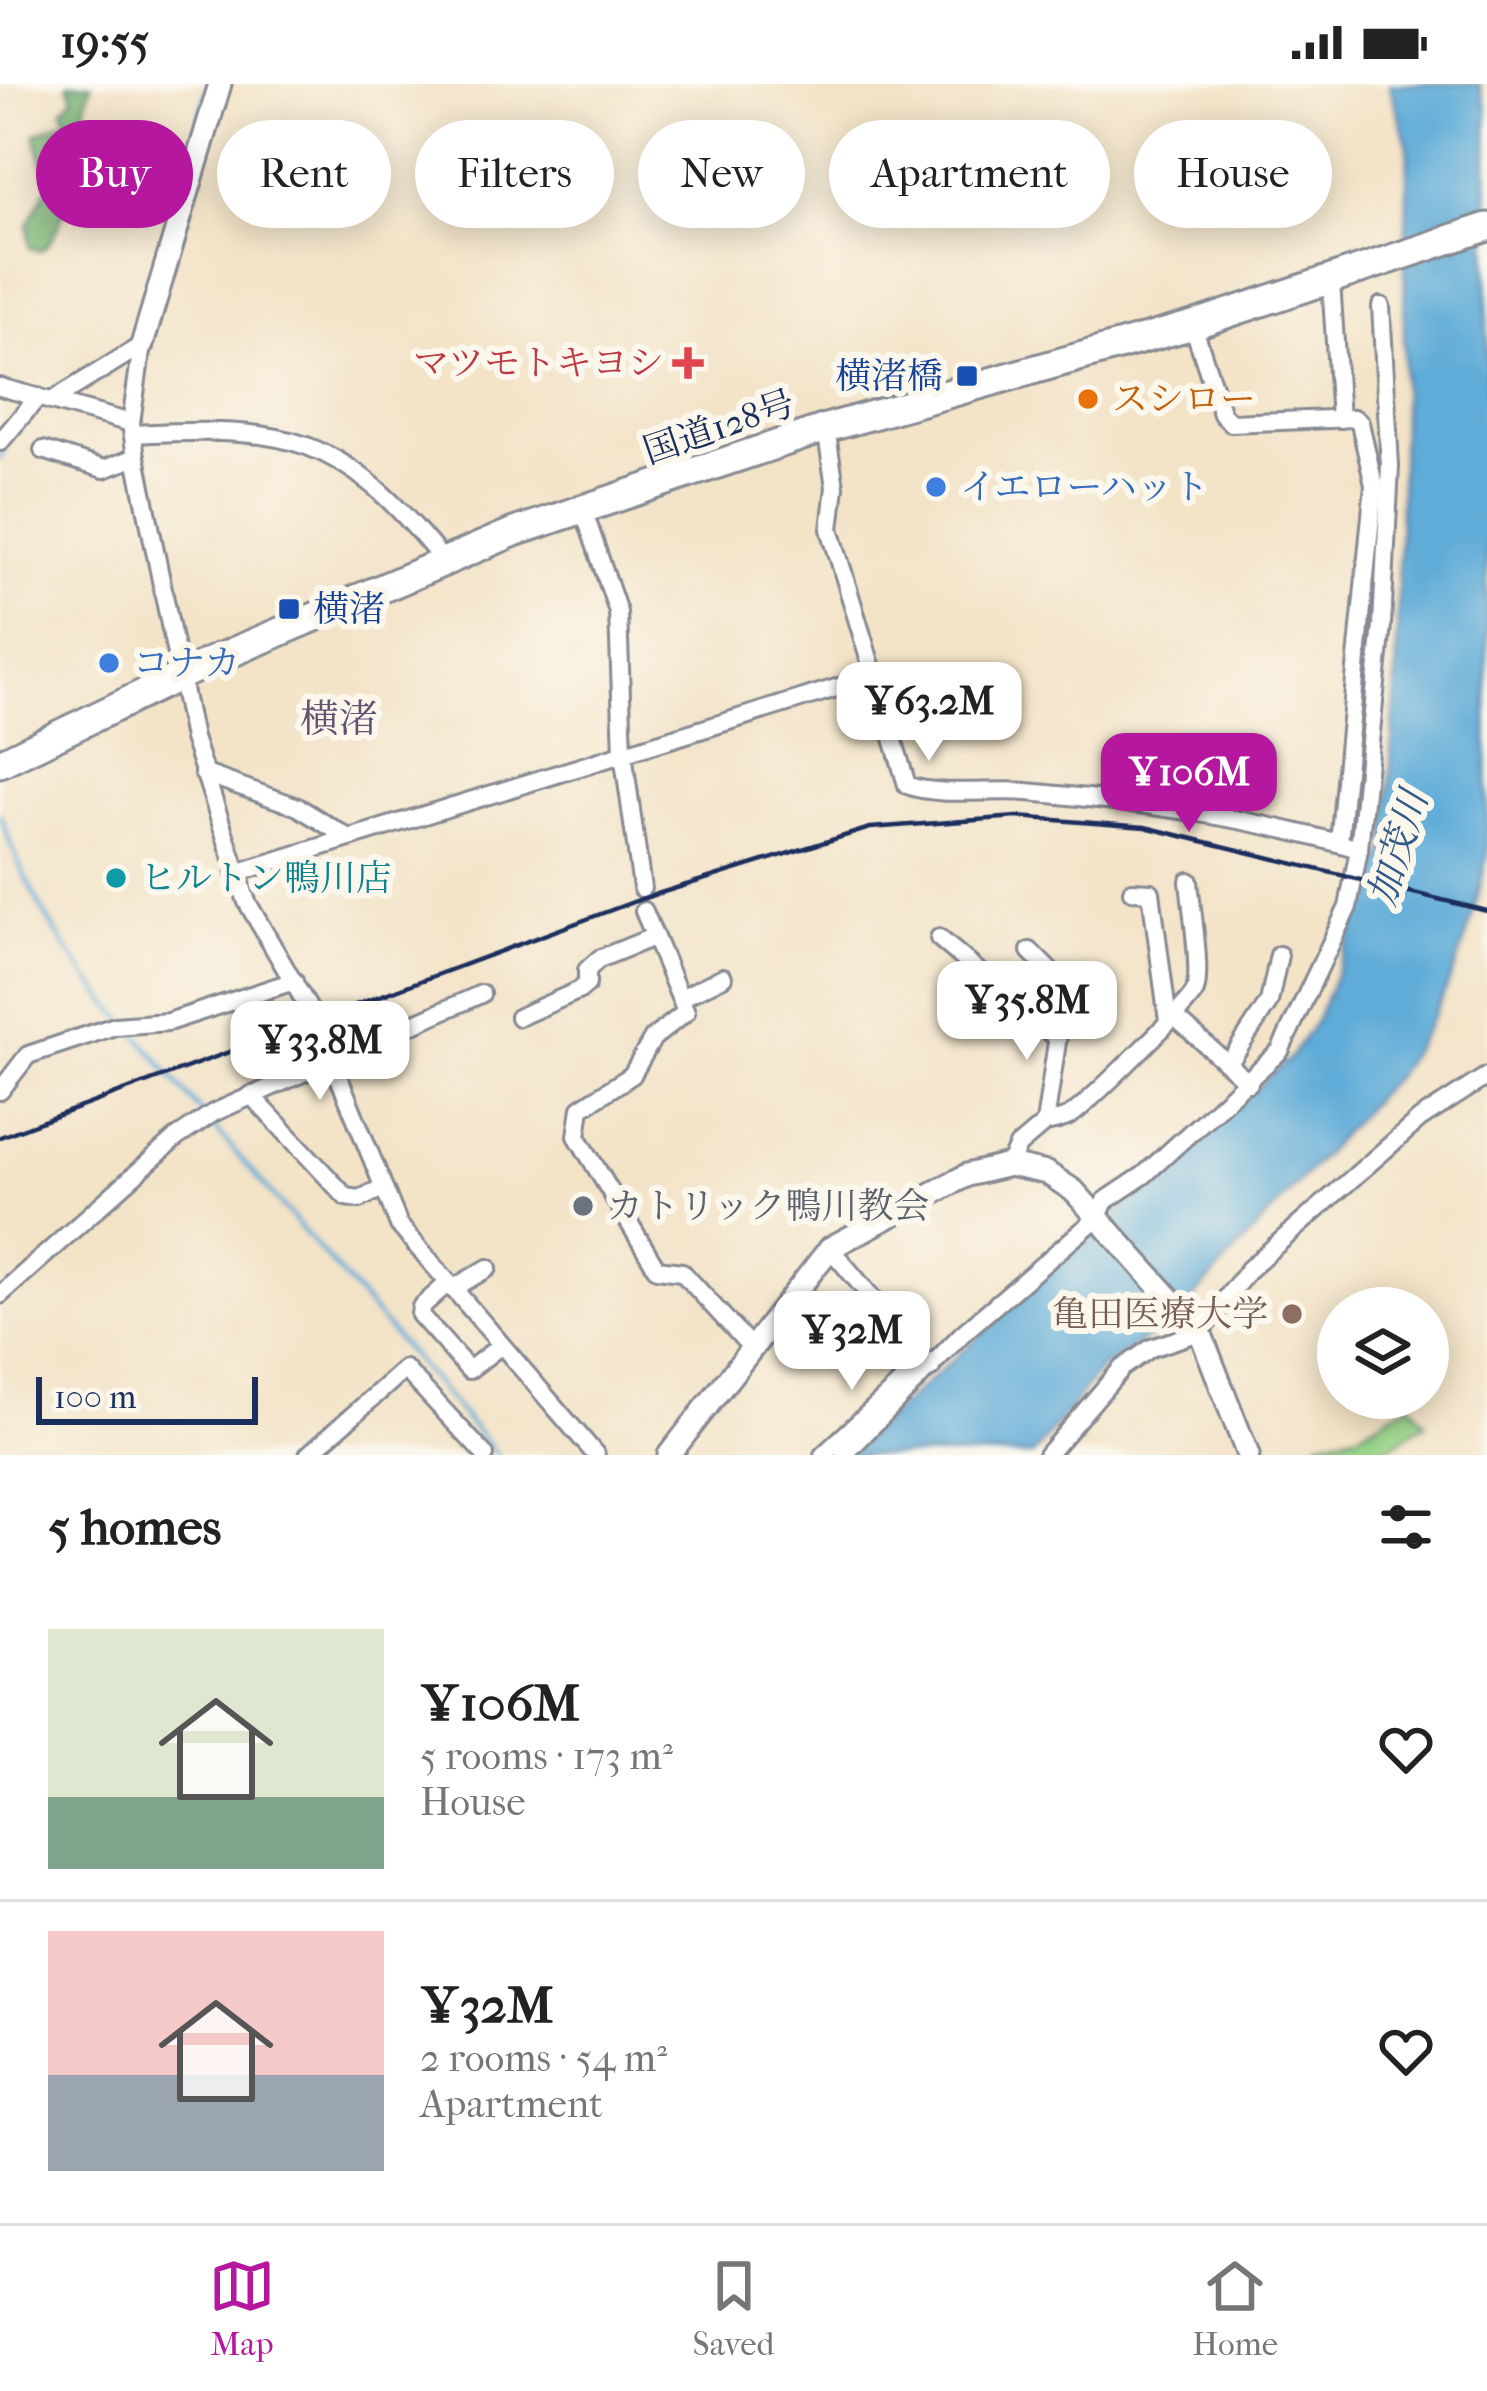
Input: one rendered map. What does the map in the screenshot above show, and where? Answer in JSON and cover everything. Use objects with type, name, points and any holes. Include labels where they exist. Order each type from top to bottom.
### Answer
[{"type":"highway","name":"国道128号","points":[[3,761],[178,676],[442,559],[826,428],[1193,325],[1487,226]]},
{"type":"street","points":[[220,84],[142,345],[132,429],[178,676],[203,773],[236,873],[331,1059],[380,1189],[408,1238],[596,1455]]},
{"type":"street","points":[[1330,280],[1340,419]]},
{"type":"street","points":[[844,1455],[1008,1291],[1100,1219],[1105,1201],[1144,1175],[1249,1083],[1280,1051],[1317,983],[1348,907],[1359,849],[1382,625],[1389,489],[1381,306]]},
{"type":"street","points":[[1193,325],[1222,414],[1231,423],[1340,419],[1360,423],[1374,485],[1339,843]]},
{"type":"street","points":[[0,442],[46,398],[142,345]]},
{"type":"street","points":[[0,387],[132,429],[236,428],[290,437],[335,458],[376,488],[442,559]]},
{"type":"street","points":[[826,428],[835,487],[830,529],[907,785],[920,790],[974,788],[1190,808],[1359,849]]},
{"type":"street","points":[[43,450],[104,469],[136,457]]},
{"type":"street","points":[[584,512],[618,611],[622,753],[641,889]]},
{"type":"street","points":[[236,873],[875,676]]},
{"type":"street","points":[[203,773],[298,807],[347,837]]},
{"type":"street","points":[[1009,1165],[1018,1146],[1045,1123],[1066,1118],[1086,1102],[1172,1019],[1196,989],[1190,880]]},
{"type":"street","points":[[1132,891],[1151,892],[1172,1019],[1249,1083]]},
{"type":"street","points":[[644,911],[686,1012],[653,1038],[632,1075],[581,1108],[577,1136],[657,1269],[682,1272],[750,1346]]},
{"type":"street","points":[[519,1017],[580,990],[587,970],[599,959],[653,938]]},
{"type":"street","points":[[939,938],[1057,1038]]},
{"type":"street","points":[[1030,951],[1064,985],[1045,1123]]},
{"type":"street","points":[[1229,1063],[1269,1002],[1279,955]]},
{"type":"street","points":[[683,997],[723,977]]},
{"type":"street","points":[[0,1091],[28,1055],[115,1026],[169,1022],[294,981]]},
{"type":"street","points":[[0,1295],[205,1117],[482,994]]},
{"type":"street","points":[[1047,1455],[1122,1368],[1151,1348],[1196,1328],[1249,1269],[1420,1119],[1487,1076]]},
{"type":"street","points":[[251,1095],[346,1197],[359,1198],[380,1189]]},
{"type":"street","points":[[669,1455],[830,1248],[967,1175],[1009,1165],[1061,1181],[1196,1328],[1248,1455]]},
{"type":"street","points":[[830,1248],[931,1368]]},
{"type":"street","points":[[488,1268],[449,1287],[421,1307],[420,1315],[470,1370],[500,1346]]},
{"type":"street","points":[[823,1455],[905,1379],[916,1351]]},
{"type":"street","points":[[308,1455],[405,1369],[485,1455]]},
{"type":"green space","points":[[68,84],[92,84],[83,120],[66,120],[63,109],[73,98]]},
{"type":"green space","points":[[36,209],[36,228],[57,228],[39,251],[30,248],[28,225]]},
{"type":"green space","points":[[1383,1419],[1423,1419],[1426,1423],[1386,1449],[1389,1455],[1323,1455],[1319,1441],[1358,1434]]},
{"type":"water","name":"加茂川","points":[[1389,84],[1479,84],[1487,110],[1487,855],[1455,968],[1431,1020],[1399,1071],[1174,1320],[1102,1367],[1033,1455],[846,1455],[1290,1058],[1318,1017],[1385,851],[1396,683],[1408,146]]},
{"type":"waterway","points":[[193,138],[208,84]]},
{"type":"waterway","points":[[0,459],[5,446]]},
{"type":"waterway","points":[[0,815],[22,871],[51,924],[123,1019]]},
{"type":"waterway","points":[[135,1032],[202,1113]]},
{"type":"waterway","points":[[212,1125],[497,1455]]},
{"type":"railway","points":[[0,1137],[641,899],[870,828],[1017,817],[1145,827],[1487,911]]},
{"type":"place","name":"マツモトキヨシ","points":[[688,363]]},
{"type":"place","name":"横渚橋","points":[[967,376]]},
{"type":"place","name":"スシロー","points":[[1088,399]]},
{"type":"place","name":"イエローハット","points":[[936,487]]},
{"type":"place","name":"横渚","points":[[289,609]]},
{"type":"place","name":"コナカ","points":[[109,663]]},
{"type":"place","name":"ヒルトン鴨川店","points":[[116,878]]},
{"type":"place","name":"カトリック鴨川教会","points":[[583,1206]]},
{"type":"place","name":"亀田医療大学","points":[[1292,1314]]},
{"type":"district","name":"横渚","points":[[339,719]]}]
